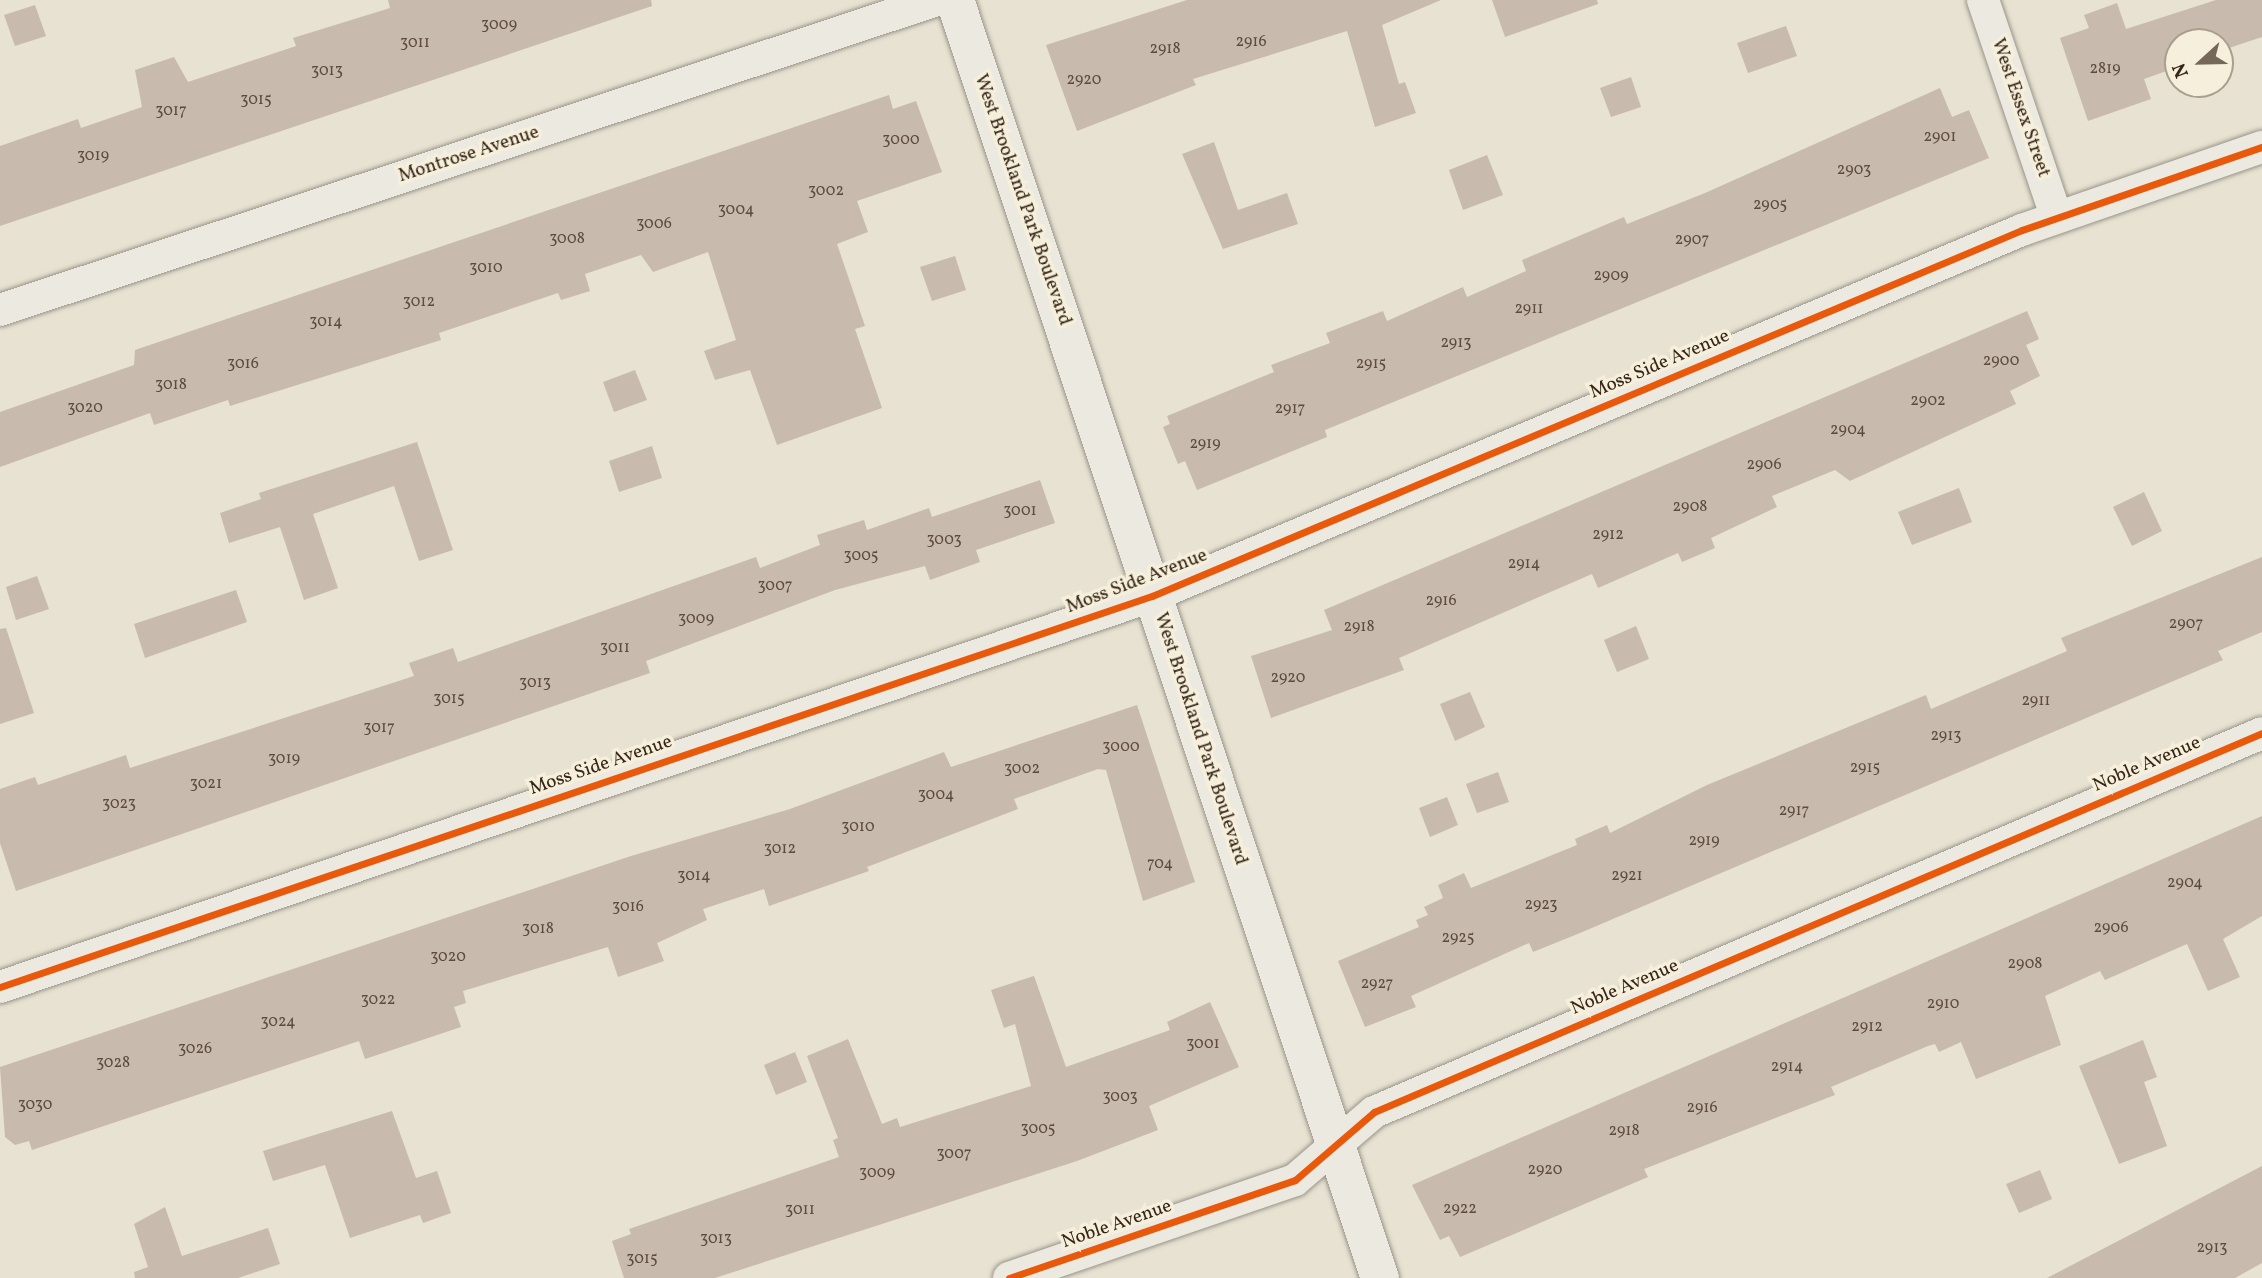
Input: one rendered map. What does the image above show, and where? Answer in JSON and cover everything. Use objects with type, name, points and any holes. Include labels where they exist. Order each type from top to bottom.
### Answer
[{"type":"main road","name":"West Brookland Park Boulevard","points":[[955,0],[1380,1278]]},
{"type":"street","name":"Montrose Avenue","points":[[0,310],[937,0]]},
{"type":"street","name":"West Essex Street","points":[[1983,0],[2056,216]]},
{"type":"street","name":"Moss Side Avenue","points":[[0,987],[1152,596],[2056,216],[2262,147]]},
{"type":"street","name":"Noble Avenue","points":[[1009,1278],[1295,1180],[1374,1112],[2262,733]]},
{"type":"building","points":[[388,0],[651,0],[652,6],[0,226],[0,146],[78,119],[81,128],[142,107],[135,70],[174,57],[188,82],[296,46],[293,38],[390,8]]},
{"type":"building","points":[[1187,0],[1441,0],[1382,25],[1399,84],[1405,82],[1416,113],[1375,127],[1347,31],[1193,79],[1196,85],[1077,131],[1046,45]]},
{"type":"building","points":[[1492,0],[1597,0],[1598,4],[1505,37]]},
{"type":"building","points":[[2216,0],[2262,0],[2262,37],[2234,46],[2234,28],[2164,28],[2164,72],[2144,79],[2151,99],[2088,121],[2060,38],[2089,28],[2084,15],[2117,3],[2126,29]]},
{"type":"building","points":[[35,5],[46,36],[15,46],[4,15]]},
{"type":"building","points":[[1786,26],[1797,56],[1748,73],[1737,43]]},
{"type":"building","points":[[1631,77],[1641,107],[1611,117],[1600,88]]},
{"type":"building","points":[[1940,88],[1952,117],[1969,110],[1989,158],[1325,430],[1327,437],[1197,490],[1185,461],[1178,464],[1163,427],[1170,424],[1167,416],[1274,372],[1271,365],[1330,343],[1326,333],[1383,311],[1387,321],[1463,287],[1467,297],[1526,271],[1522,260],[1624,217],[1627,224],[1705,193]]},
{"type":"building","points":[[889,95],[893,109],[916,101],[942,172],[857,201],[868,232],[837,244],[865,326],[855,329],[882,408],[777,445],[750,370],[715,380],[704,351],[736,340],[708,252],[653,272],[641,255],[585,274],[590,291],[561,300],[558,293],[439,333],[441,340],[230,406],[228,400],[154,425],[150,413],[0,467],[0,412],[134,365],[135,350]]},
{"type":"building","points":[[1214,142],[1238,210],[1287,193],[1298,224],[1223,249],[1182,154]]},
{"type":"building","points":[[1487,155],[1503,195],[1463,210],[1449,170]]},
{"type":"building","points":[[955,256],[966,290],[932,301],[920,267]]},
{"type":"building","points":[[2027,311],[2039,339],[2026,345],[2040,376],[2010,391],[2016,404],[1850,481],[1835,470],[1772,496],[1777,507],[1711,538],[1715,548],[1682,562],[1678,553],[1598,588],[1592,574],[1399,658],[1404,670],[1271,718],[1251,656],[1332,630],[1324,610]]},
{"type":"building","points":[[635,370],[647,400],[614,412],[603,382]]},
{"type":"building","points":[[417,442],[453,550],[419,561],[394,486],[313,514],[338,588],[304,600],[280,527],[229,543],[220,513],[261,499],[259,493]]},
{"type":"building","points":[[652,446],[662,478],[619,492],[609,461]]},
{"type":"building","points":[[1040,480],[1055,523],[976,550],[980,562],[930,580],[925,566],[835,590],[646,661],[650,673],[16,891],[0,843],[0,789],[35,777],[38,785],[126,755],[130,768],[414,676],[409,663],[453,648],[458,662],[756,557],[760,568],[820,545],[817,535],[864,520],[867,530],[929,508],[932,517]]},
{"type":"building","points":[[1959,488],[1972,522],[1912,545],[1898,512]]},
{"type":"building","points":[[2144,492],[2162,531],[2132,546],[2113,507]]},
{"type":"building","points":[[2262,557],[2262,632],[2218,651],[2223,660],[1580,933],[1533,952],[1529,943],[1411,996],[1416,1007],[1365,1027],[1338,961],[1419,927],[1416,920],[1428,915],[1424,907],[1443,898],[1438,885],[1464,873],[1471,888],[1577,845],[1575,839],[1607,825],[1610,833],[1707,785],[1926,695],[1931,709],[2067,651],[2061,638]]},
{"type":"building","points":[[37,576],[49,609],[16,620],[6,587]]},
{"type":"building","points":[[236,590],[247,622],[145,658],[134,624]]},
{"type":"building","points":[[1636,626],[1649,659],[1617,672],[1604,640]]},
{"type":"building","points":[[6,628],[34,713],[0,724],[0,629]]},
{"type":"building","points":[[1470,692],[1485,727],[1455,741],[1440,704]]},
{"type":"building","points":[[1137,705],[1195,882],[1143,901],[1106,770],[1098,769],[1014,799],[1018,809],[867,867],[869,871],[769,906],[764,889],[703,909],[707,920],[657,943],[664,961],[618,977],[608,947],[463,991],[466,1003],[454,1007],[461,1027],[365,1059],[359,1041],[32,1150],[29,1141],[15,1145],[5,1137],[0,1067],[631,856],[790,809],[944,752],[951,767]]},
{"type":"building","points":[[1498,772],[1509,802],[1477,813],[1466,784]]},
{"type":"building","points":[[1447,797],[1458,825],[1430,837],[1419,808]]},
{"type":"building","points":[[2262,816],[2262,916],[2223,939],[2240,977],[2208,991],[2187,944],[2105,980],[2100,971],[2045,996],[2061,1045],[1976,1079],[1961,1042],[1939,1052],[1935,1044],[1928,1046],[1831,1087],[1835,1095],[1644,1169],[1648,1177],[1460,1257],[1449,1236],[1440,1240],[1412,1185]]},
{"type":"building","points":[[1034,976],[1066,1067],[1170,1030],[1167,1022],[1210,1002],[1239,1067],[1149,1106],[1158,1130],[1077,1161],[715,1278],[624,1278],[612,1241],[631,1234],[629,1229],[839,1157],[833,1140],[838,1138],[807,1056],[848,1039],[882,1124],[897,1118],[900,1127],[1031,1086],[1015,1024],[1004,1028],[991,990]]},
{"type":"building","points":[[2143,1040],[2157,1077],[2144,1082],[2167,1146],[2119,1164],[2079,1066]]},
{"type":"building","points":[[795,1052],[807,1082],[776,1095],[764,1065]]},
{"type":"building","points":[[392,1111],[416,1178],[437,1171],[451,1213],[423,1223],[420,1215],[350,1238],[325,1165],[273,1181],[263,1151]]},
{"type":"building","points":[[2262,1166],[2262,1263],[2235,1278],[2047,1278]]},
{"type":"building","points":[[2040,1170],[2052,1199],[2019,1213],[2006,1184]]},
{"type":"building","points":[[165,1207],[182,1256],[268,1228],[280,1264],[238,1278],[135,1278],[134,1272],[148,1267],[134,1224]]},
{"type":"cycle path","points":[[0,987],[1152,596],[2022,230],[2262,147]]},
{"type":"cycle path","points":[[1009,1278],[1295,1180],[1374,1112],[2262,733]]}]
